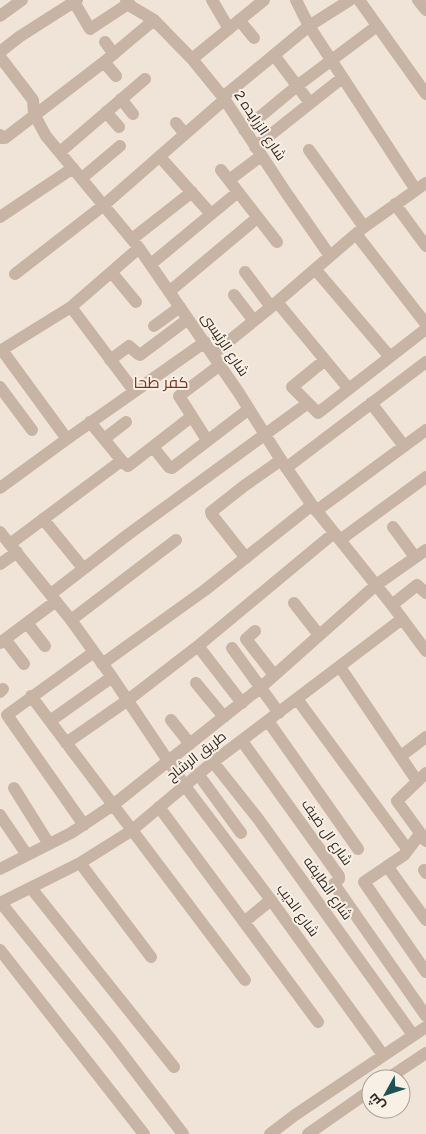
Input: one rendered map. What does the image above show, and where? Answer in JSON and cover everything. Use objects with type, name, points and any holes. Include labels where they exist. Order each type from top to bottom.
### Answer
[{"type":"street","points":[[0,16],[8,4],[22,0]]},
{"type":"street","points":[[212,0],[234,25],[254,38]]},
{"type":"street","points":[[192,59],[264,0]]},
{"type":"street","points":[[207,440],[180,400],[179,395],[254,321],[360,230],[421,186],[342,78],[309,26],[296,0]]},
{"type":"street","points":[[15,274],[160,157],[224,98],[309,26],[350,0]]},
{"type":"street","points":[[359,0],[426,94]]},
{"type":"street","points":[[418,0],[426,10]]},
{"type":"street","points":[[0,52],[19,37],[76,1],[90,29],[127,2]]},
{"type":"street","name":"شارع الزرايده 2","points":[[127,2],[154,20],[192,59],[224,98],[330,256]]},
{"type":"street","points":[[134,17],[142,30]]},
{"type":"street","points":[[1,136],[5,138],[109,58],[154,20]]},
{"type":"street","points":[[244,130],[330,60],[378,26]]},
{"type":"street","points":[[105,42],[116,76]]},
{"type":"street","points":[[274,55],[310,103]]},
{"type":"street","name":"شارع الرئيسى","points":[[0,57],[33,100],[34,114],[46,136],[136,243],[205,342],[283,464],[314,508],[392,604],[426,651]]},
{"type":"street","points":[[277,242],[225,175],[258,151],[310,103],[342,78]]},
{"type":"street","points":[[60,152],[145,79]]},
{"type":"street","points":[[121,99],[133,114]]},
{"type":"street","points":[[106,112],[118,127]]},
{"type":"street","points":[[176,124],[185,134]]},
{"type":"street","points":[[82,178],[120,146]]},
{"type":"street","points":[[309,150],[360,230],[426,324]]},
{"type":"street","points":[[160,157],[211,214]]},
{"type":"street","points":[[0,217],[73,168]]},
{"type":"street","points":[[67,439],[1,351],[72,307],[112,272],[136,243],[192,192]]},
{"type":"street","points":[[151,264],[238,192]]},
{"type":"street","points":[[395,204],[426,246]]},
{"type":"street","points":[[170,291],[258,218]]},
{"type":"street","points":[[315,269],[390,357]]},
{"type":"street","points":[[112,272],[136,302]]},
{"type":"street","points":[[245,272],[349,389]]},
{"type":"street","points":[[234,295],[254,321]]},
{"type":"street","points":[[154,326],[180,306]]},
{"type":"street","points":[[72,307],[134,391]]},
{"type":"street","points":[[110,360],[129,346],[140,355],[188,319]]},
{"type":"street","points":[[325,360],[292,387],[317,413],[426,329]]},
{"type":"street","points":[[0,488],[90,422],[205,342]]},
{"type":"street","points":[[246,558],[212,515],[212,511],[371,403],[426,362]]},
{"type":"street","points":[[0,387],[5,403],[32,430]]},
{"type":"street","points":[[24,664],[3,641],[27,623],[83,568],[308,403]]},
{"type":"street","points":[[371,403],[404,446]]},
{"type":"street","points":[[153,447],[169,467],[172,468],[249,409]]},
{"type":"street","points":[[90,422],[128,466],[191,417]]},
{"type":"street","points":[[104,439],[126,422]]},
{"type":"street","points":[[102,664],[170,616],[314,508],[426,430]]},
{"type":"street","points":[[0,564],[13,548],[43,519],[122,461]]},
{"type":"street","points":[[66,743],[128,700],[198,646],[264,591],[337,537],[426,477]]},
{"type":"street","points":[[43,519],[83,568]]},
{"type":"street","points":[[393,527],[423,553]]},
{"type":"street","name":"شارع الديب","points":[[0,532],[71,620],[170,761],[185,786],[271,900],[383,1055]]},
{"type":"street","points":[[71,620],[176,540]]},
{"type":"street","name":"طريق الرشاح","points":[[0,869],[84,825],[113,805],[260,688],[376,585],[423,553]]},
{"type":"street","points":[[392,604],[417,585],[426,593]]},
{"type":"street","points":[[294,603],[319,635]]},
{"type":"street","name":"طريق الرشاح","points":[[0,903],[80,863],[131,831],[213,762],[402,619]]},
{"type":"street","points":[[27,623],[45,646]]},
{"type":"street","points":[[255,631],[246,639],[274,675]]},
{"type":"street","points":[[198,646],[242,703]]},
{"type":"street","points":[[232,648],[260,688],[273,717],[358,849]]},
{"type":"street","points":[[84,825],[7,716],[8,713],[31,696],[94,652]]},
{"type":"street","points":[[340,667],[401,756],[421,777],[397,801],[423,838],[404,855],[364,884],[426,972]]},
{"type":"street","points":[[50,721],[112,677]]},
{"type":"street","points":[[196,683],[224,717]]},
{"type":"street","points":[[31,696],[245,980]]},
{"type":"street","points":[[297,699],[408,850]]},
{"type":"street","points":[[171,720],[190,744]]},
{"type":"street","points":[[401,756],[426,737]]},
{"type":"street","name":"شارع ال ضيف","points":[[242,740],[339,876],[339,879],[334,884],[426,1016]]},
{"type":"street","name":"شارع الطايفه","points":[[213,762],[259,820],[413,1035]]},
{"type":"street","points":[[198,774],[241,833]]},
{"type":"street","points":[[14,788],[49,844]]},
{"type":"street","points":[[159,806],[318,1022]]},
{"type":"street","points":[[0,816],[27,855]]},
{"type":"street","points":[[228,843],[259,820]]},
{"type":"street","points":[[80,863],[151,957]]},
{"type":"street","points":[[387,866],[426,920]]},
{"type":"street","points":[[31,888],[174,1067]]},
{"type":"street","points":[[244,922],[271,900]]},
{"type":"street","points":[[0,903],[110,1038],[183,1134]]},
{"type":"street","points":[[0,950],[144,1134]]},
{"type":"street","points":[[270,1134],[426,1027]]},
{"type":"street","points":[[402,1069],[426,1053]]},
{"type":"street","points":[[308,1134],[361,1097]]},
{"type":"district","name":"كفر طحا","points":[[161,384]]}]
